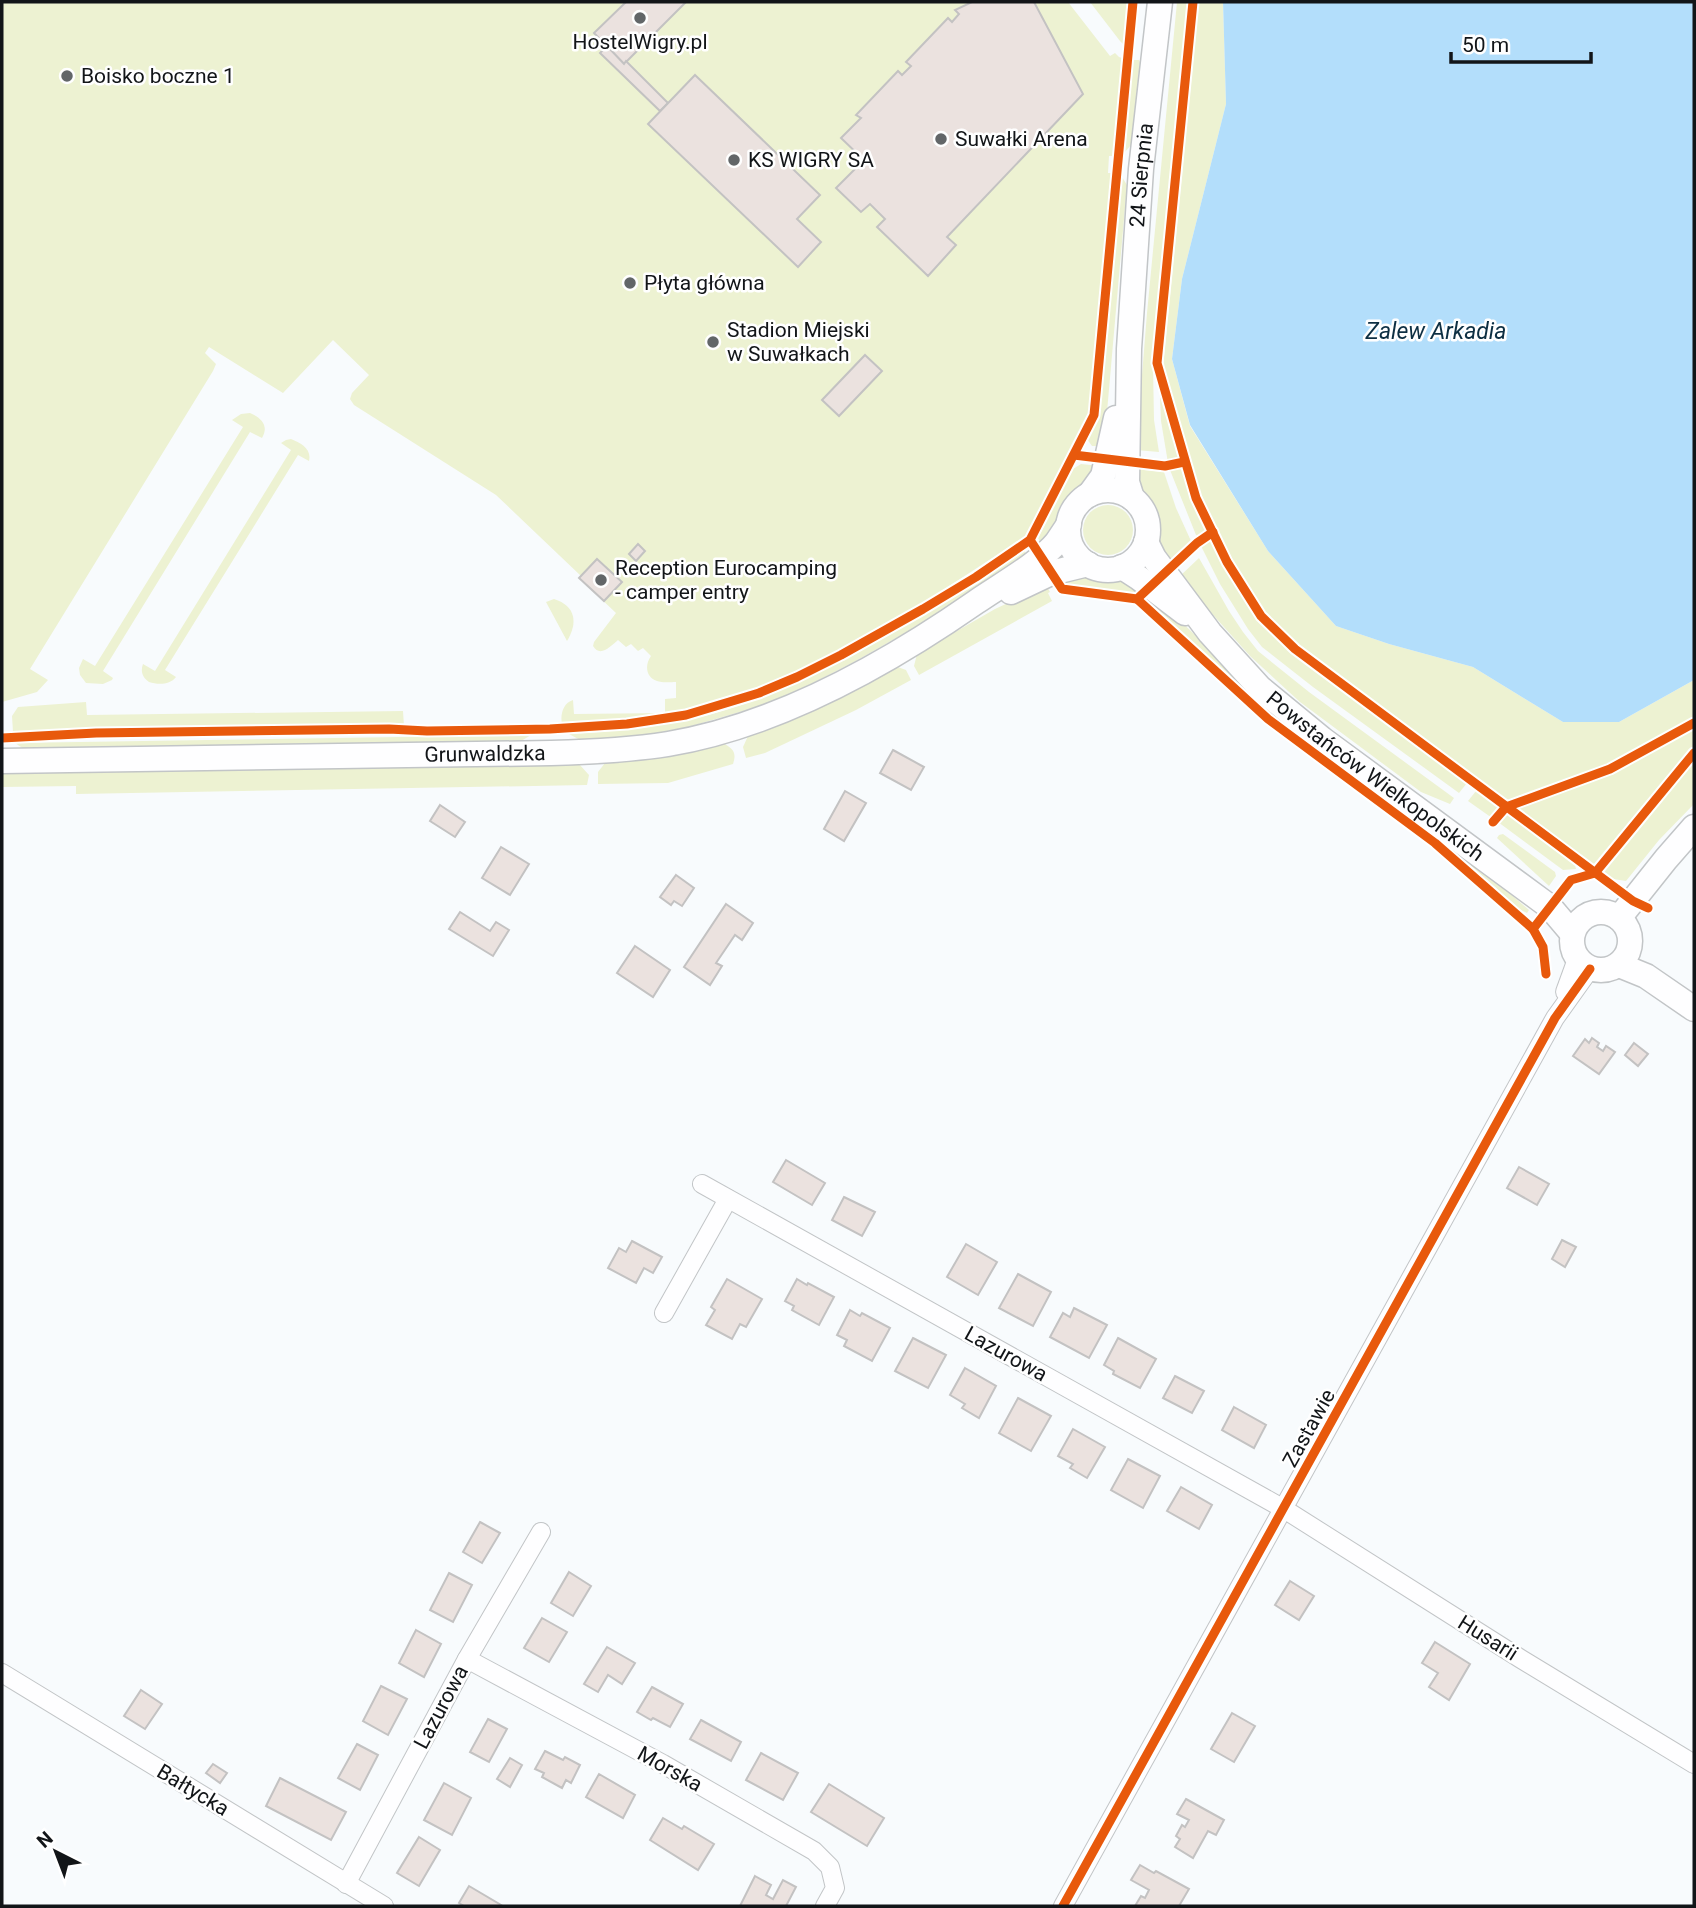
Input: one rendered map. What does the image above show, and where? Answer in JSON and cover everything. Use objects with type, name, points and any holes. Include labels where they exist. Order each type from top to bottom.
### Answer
[{"type":"main road","name":"24 Sierpnia","points":[[1132,498],[1127,482],[1129,349],[1140,169],[1160,2]]},
{"type":"main road","name":"24 Sierpnia","points":[[1090,494],[1103,476],[1108,459],[1129,349]]},
{"type":"main road","points":[[1101,490],[1114,490],[1132,498],[1144,511],[1148,523],[1148,536],[1137,558],[1122,567],[1102,569],[1080,559],[1069,537],[1069,524],[1072,512],[1080,502],[1101,490]]},
{"type":"main road","name":"Grunwaldzka","points":[[941,626],[1041,557],[1056,543],[1069,524]]},
{"type":"main road","name":"Powstańców Wielkopolskich","points":[[1146,542],[1154,558],[1210,633],[1260,688],[1322,739],[1550,907],[1579,925]]},
{"type":"main road","name":"Grunwaldzka","points":[[2,761],[551,753],[622,750],[670,744],[719,732],[804,701],[867,669],[941,626],[1051,573],[1088,564]]},
{"type":"main road","name":"Powstańców Wielkopolskich","points":[[1122,567],[1210,633]]},
{"type":"main road","points":[[1615,916],[1694,827]]},
{"type":"main road","points":[[1594,912],[1615,916],[1626,926],[1630,935],[1624,957],[1605,970],[1583,964],[1573,951],[1579,925],[1594,912]]},
{"type":"main road","points":[[1624,957],[1646,976],[1694,1009]]},
{"type":"street","name":"Zastawie","points":[[1063,1906],[1583,964]]},
{"type":"street","name":"Lazurowa","points":[[702,1184],[1284,1509]]},
{"type":"street","points":[[664,1313],[728,1199]]},
{"type":"street","name":"Husarii","points":[[1284,1509],[1521,1659],[1694,1764]]},
{"type":"street","name":"Lazurowa","points":[[346,1884],[467,1659],[541,1532]]},
{"type":"street","name":"Morska","points":[[467,1659],[663,1764],[814,1851],[830,1867],[835,1888],[825,1906]]},
{"type":"street","name":"Bałtycka","points":[[2,1673],[384,1906]]},
{"type":"green space","name":"Stadion Miejski w Suwałkach","points":[[2,2],[1068,2],[1110,56],[1115,53],[1122,58],[1113,156],[1109,156],[1108,173],[1111,173],[1089,414],[1026,536],[920,605],[794,673],[756,688],[685,710],[627,719],[562,724],[563,710],[573,700],[574,714],[665,713],[665,699],[676,698],[676,682],[659,682],[650,677],[647,666],[651,656],[643,648],[638,651],[631,644],[626,647],[618,640],[605,650],[596,649],[594,642],[616,613],[496,495],[354,405],[350,399],[352,393],[369,375],[333,340],[283,393],[209,347],[205,353],[216,364],[213,371],[30,669],[48,680],[37,692],[2,702]]},
{"type":"green space","points":[[1090,2],[1128,2],[1124,45],[1120,41]]},
{"type":"green space","points":[[1177,2],[1188,2],[1153,366],[1154,420],[1159,452],[1136,450]]},
{"type":"green space","points":[[1199,2],[1223,2],[1226,104],[1182,279],[1172,359],[1190,426],[1268,551],[1336,626],[1473,667],[1563,722],[1619,722],[1694,680],[1694,804],[1659,840],[1626,881],[1613,879],[1592,869],[1298,646],[1265,613],[1230,560],[1199,496],[1163,367]]},
{"type":"green space","points":[[1133,60],[1140,62],[1131,145],[1124,153]]},
{"type":"green space","points":[[1122,177],[1127,185],[1104,446],[1092,446],[1087,439],[1099,415]]},
{"type":"green space","points":[[1163,397],[1180,458],[1168,463],[1161,421],[1160,398]]},
{"type":"green space","points":[[250,413],[263,423],[265,430],[262,438],[250,432],[103,671],[113,678],[112,680],[103,684],[86,683],[79,668],[83,659],[95,666],[243,427],[232,420],[241,414]]},
{"type":"green space","points":[[291,439],[307,450],[309,461],[298,455],[165,670],[176,677],[164,684],[149,682],[143,674],[143,664],[155,671],[291,450],[281,443]]},
{"type":"green space","points":[[1081,464],[1100,466],[1089,484],[1067,503],[1043,546],[1038,538],[1073,469]]},
{"type":"green space","points":[[1179,468],[1207,529],[1206,533],[1199,537],[1170,470]]},
{"type":"green space","points":[[1135,469],[1164,472],[1191,541],[1166,564],[1156,545],[1155,516],[1142,495]]},
{"type":"green space","points":[[1108,505],[1126,512],[1133,530],[1126,548],[1108,555],[1090,548],[1083,530],[1090,512]]},
{"type":"green space","points":[[1213,540],[1247,601],[1268,628],[1293,653],[1467,783],[1459,793],[1262,647],[1220,584],[1201,546],[1201,543]]},
{"type":"green space","points":[[1024,550],[1027,556],[949,608],[854,662],[764,705],[688,727],[646,735],[582,741],[569,734],[668,724],[707,716],[766,696],[843,661]]},
{"type":"green space","points":[[1199,558],[1229,611],[1258,651],[1309,692],[1454,798],[1450,804],[1421,792],[1300,702],[1250,656],[1179,577]]},
{"type":"green space","points":[[1084,574],[1100,580],[1128,581],[1140,588],[1133,594],[1067,584],[1062,576]]},
{"type":"green space","points":[[1046,585],[1052,601],[919,675],[914,666],[917,654],[995,609]]},
{"type":"green space","points":[[1156,598],[1268,704],[1451,842],[1529,910],[1527,913],[1445,843],[1258,702],[1154,607]]},
{"type":"green space","points":[[554,599],[567,606],[573,616],[573,628],[567,641],[546,602]]},
{"type":"green space","points":[[895,666],[906,670],[911,680],[856,710],[765,753],[746,758],[743,747],[748,736]]},
{"type":"green space","points":[[86,702],[87,715],[403,711],[404,726],[13,732],[12,716],[18,707]]},
{"type":"green space","points":[[531,735],[518,743],[24,749],[15,743]]},
{"type":"green space","points":[[723,743],[733,751],[733,764],[668,783],[598,784],[598,772],[605,763],[639,760]]},
{"type":"green space","points":[[579,764],[589,775],[587,785],[76,794],[76,786],[2,787],[2,773]]},
{"type":"green space","points":[[1476,791],[1500,808],[1492,818],[1468,801]]},
{"type":"green space","points":[[1506,813],[1575,865],[1576,869],[1563,870],[1498,822]]},
{"type":"green space","points":[[1503,834],[1555,872],[1556,876],[1549,886],[1497,838]]},
{"type":"water","name":"Zalew Arkadia","points":[[1223,2],[1694,2],[1694,680],[1619,722],[1563,722],[1473,667],[1336,626],[1268,551],[1190,425],[1172,359],[1182,279],[1226,104]]},
{"type":"building","name":"HostelWigry.pl","points":[[626,2],[686,2],[624,64],[594,33]]},
{"type":"building","name":"Suwałki Arena","points":[[972,2],[1034,2],[1083,94],[947,237],[956,245],[928,276],[877,227],[885,219],[870,204],[861,212],[836,188],[864,160],[841,138],[861,118],[856,115],[898,71],[902,75],[911,66],[906,62],[948,18],[952,22],[959,14],[955,10]]},
{"type":"building","points":[[607,46],[668,103],[660,111],[600,53]]},
{"type":"building","name":"KS WIGRY SA","points":[[695,75],[820,195],[797,219],[821,242],[798,267],[648,124]]},
{"type":"building","points":[[865,355],[882,371],[839,416],[822,400]]},
{"type":"building","points":[[638,544],[645,551],[636,561],[629,554]]},
{"type":"building","name":"Reception Eurocamping - camper entry","points":[[597,559],[622,582],[604,601],[579,578]]},
{"type":"building","points":[[893,750],[924,767],[911,790],[880,773]]},
{"type":"building","points":[[845,791],[866,803],[844,841],[824,829]]},
{"type":"building","points":[[440,805],[465,822],[455,837],[430,821]]},
{"type":"building","points":[[501,847],[529,864],[510,895],[482,878]]},
{"type":"building","points":[[676,875],[694,888],[682,906],[674,901],[671,905],[660,897]]},
{"type":"building","points":[[726,904],[753,923],[742,940],[735,935],[716,963],[722,966],[710,985],[684,967]]},
{"type":"building","points":[[460,912],[490,931],[496,922],[509,930],[493,956],[449,929]]},
{"type":"building","points":[[635,946],[670,970],[653,997],[617,973]]},
{"type":"building","points":[[1592,1038],[1599,1043],[1597,1047],[1603,1051],[1606,1046],[1615,1052],[1599,1074],[1573,1056],[1585,1039],[1589,1043]]},
{"type":"building","points":[[1634,1043],[1648,1054],[1638,1066],[1625,1055]]},
{"type":"building","points":[[786,1160],[825,1183],[812,1205],[773,1182]]},
{"type":"building","points":[[1519,1167],[1549,1184],[1537,1205],[1507,1188]]},
{"type":"building","points":[[844,1197],[875,1212],[862,1236],[832,1220]]},
{"type":"building","points":[[1562,1240],[1576,1247],[1565,1267],[1552,1259]]},
{"type":"building","points":[[632,1241],[662,1257],[653,1273],[644,1268],[636,1283],[608,1268],[619,1248],[626,1252]]},
{"type":"building","points":[[966,1244],[997,1262],[978,1295],[947,1277]]},
{"type":"building","points":[[1018,1274],[1051,1292],[1033,1326],[999,1308]]},
{"type":"building","points":[[727,1279],[762,1299],[746,1327],[740,1324],[732,1339],[706,1325],[715,1310],[711,1307]]},
{"type":"building","points":[[797,1279],[834,1297],[819,1325],[792,1310],[794,1306],[785,1301]]},
{"type":"building","points":[[1074,1308],[1107,1325],[1089,1358],[1050,1337],[1063,1313],[1070,1317]]},
{"type":"building","points":[[850,1310],[860,1316],[862,1313],[890,1328],[872,1361],[844,1346],[847,1340],[837,1335]]},
{"type":"building","points":[[913,1338],[946,1355],[928,1388],[895,1371]]},
{"type":"building","points":[[1118,1338],[1156,1359],[1140,1388],[1113,1374],[1114,1371],[1104,1365]]},
{"type":"building","points":[[965,1368],[996,1386],[979,1418],[962,1408],[965,1404],[950,1395]]},
{"type":"building","points":[[1175,1376],[1204,1391],[1192,1413],[1163,1398]]},
{"type":"building","points":[[1018,1398],[1051,1416],[1031,1451],[999,1433]]},
{"type":"building","points":[[1234,1407],[1266,1425],[1254,1448],[1222,1430]]},
{"type":"building","points":[[1073,1429],[1105,1447],[1087,1478],[1070,1468],[1073,1464],[1058,1456]]},
{"type":"building","points":[[1128,1459],[1160,1476],[1143,1508],[1111,1490]]},
{"type":"building","points":[[1181,1487],[1212,1505],[1199,1529],[1167,1511]]},
{"type":"building","points":[[480,1522],[500,1533],[482,1563],[463,1552]]},
{"type":"building","points":[[569,1572],[591,1586],[573,1616],[551,1603]]},
{"type":"building","points":[[449,1573],[472,1585],[453,1622],[430,1610]]},
{"type":"building","points":[[1290,1581],[1314,1596],[1299,1620],[1275,1605]]},
{"type":"building","points":[[542,1618],[567,1632],[549,1662],[524,1648]]},
{"type":"building","points":[[416,1630],[441,1644],[424,1677],[399,1663]]},
{"type":"building","points":[[1435,1642],[1470,1664],[1449,1700],[1429,1687],[1438,1673],[1422,1663]]},
{"type":"building","points":[[607,1647],[635,1663],[622,1684],[608,1675],[598,1692],[584,1684]]},
{"type":"building","points":[[381,1686],[407,1699],[388,1735],[363,1721]]},
{"type":"building","points":[[652,1687],[683,1704],[670,1727],[637,1712]]},
{"type":"building","points":[[141,1690],[162,1704],[145,1729],[124,1716]]},
{"type":"building","points":[[1232,1713],[1255,1726],[1234,1762],[1211,1749]]},
{"type":"building","points":[[488,1719],[507,1729],[489,1762],[470,1752]]},
{"type":"building","points":[[701,1720],[741,1742],[731,1761],[690,1739]]},
{"type":"building","points":[[357,1744],[378,1755],[360,1790],[338,1778]]},
{"type":"building","points":[[545,1751],[580,1765],[571,1783],[566,1780],[562,1788],[542,1777],[544,1773],[535,1769]]},
{"type":"building","points":[[761,1753],[798,1773],[783,1800],[746,1780]]},
{"type":"building","points":[[510,1758],[522,1765],[510,1787],[497,1779]]},
{"type":"building","points":[[213,1764],[227,1773],[220,1783],[206,1773]]},
{"type":"building","points":[[599,1774],[635,1795],[623,1818],[586,1797]]},
{"type":"building","points":[[280,1778],[346,1812],[331,1840],[266,1806]]},
{"type":"building","points":[[444,1783],[471,1798],[452,1835],[424,1820]]},
{"type":"building","points":[[829,1784],[884,1818],[867,1846],[811,1812]]},
{"type":"building","points":[[1186,1799],[1224,1820],[1216,1835],[1208,1831],[1193,1858],[1175,1847],[1180,1839],[1176,1836],[1182,1825],[1185,1827],[1189,1820],[1177,1814]]},
{"type":"building","points":[[663,1818],[682,1829],[684,1826],[714,1844],[698,1870],[650,1840]]},
{"type":"building","points":[[419,1837],[440,1850],[419,1886],[397,1873]]},
{"type":"building","points":[[1140,1865],[1189,1889],[1179,1906],[1135,1906],[1141,1896],[1145,1898],[1149,1890],[1131,1880]]},
{"type":"building","points":[[755,1876],[771,1885],[766,1895],[773,1899],[783,1880],[796,1887],[786,1906],[740,1906]]},
{"type":"building","points":[[469,1886],[501,1905],[464,1906],[459,1903]]},
{"type":"cycle path","points":[[2,738],[96,733],[550,729],[627,724],[686,715],[759,693],[797,677],[841,655],[976,577],[1030,540],[1094,415],[1133,2]]},
{"type":"cycle path","points":[[1193,2],[1157,363],[1196,498],[1227,562],[1261,616],[1295,649],[1633,901],[1648,908]]},
{"type":"cycle path","points":[[1074,455],[1165,466],[1184,462]]},
{"type":"cycle path","points":[[1030,540],[1062,589],[1137,599],[1197,543],[1213,532]]},
{"type":"cycle path","points":[[1137,599],[1268,719],[1435,843],[1533,929]]},
{"type":"cycle path","points":[[1493,822],[1506,807],[1610,769],[1694,723]]},
{"type":"cycle path","points":[[1546,974],[1543,947],[1533,929],[1571,880],[1595,873],[1694,753]]},
{"type":"cycle path","points":[[1063,1906],[1555,1018],[1590,969]]},
{"type":"place","name":"HostelWigry.pl","points":[[640,18]]},
{"type":"place","name":"Boisko boczne 1","points":[[67,76]]},
{"type":"place","name":"Suwałki Arena","points":[[941,139]]},
{"type":"place","name":"KS WIGRY SA","points":[[734,160]]},
{"type":"place","name":"Płyta główna","points":[[630,283]]},
{"type":"place","name":"Stadion Miejski w Suwałkach","points":[[713,342]]},
{"type":"place","name":"Reception Eurocamping - camper entry","points":[[601,580]]}]
